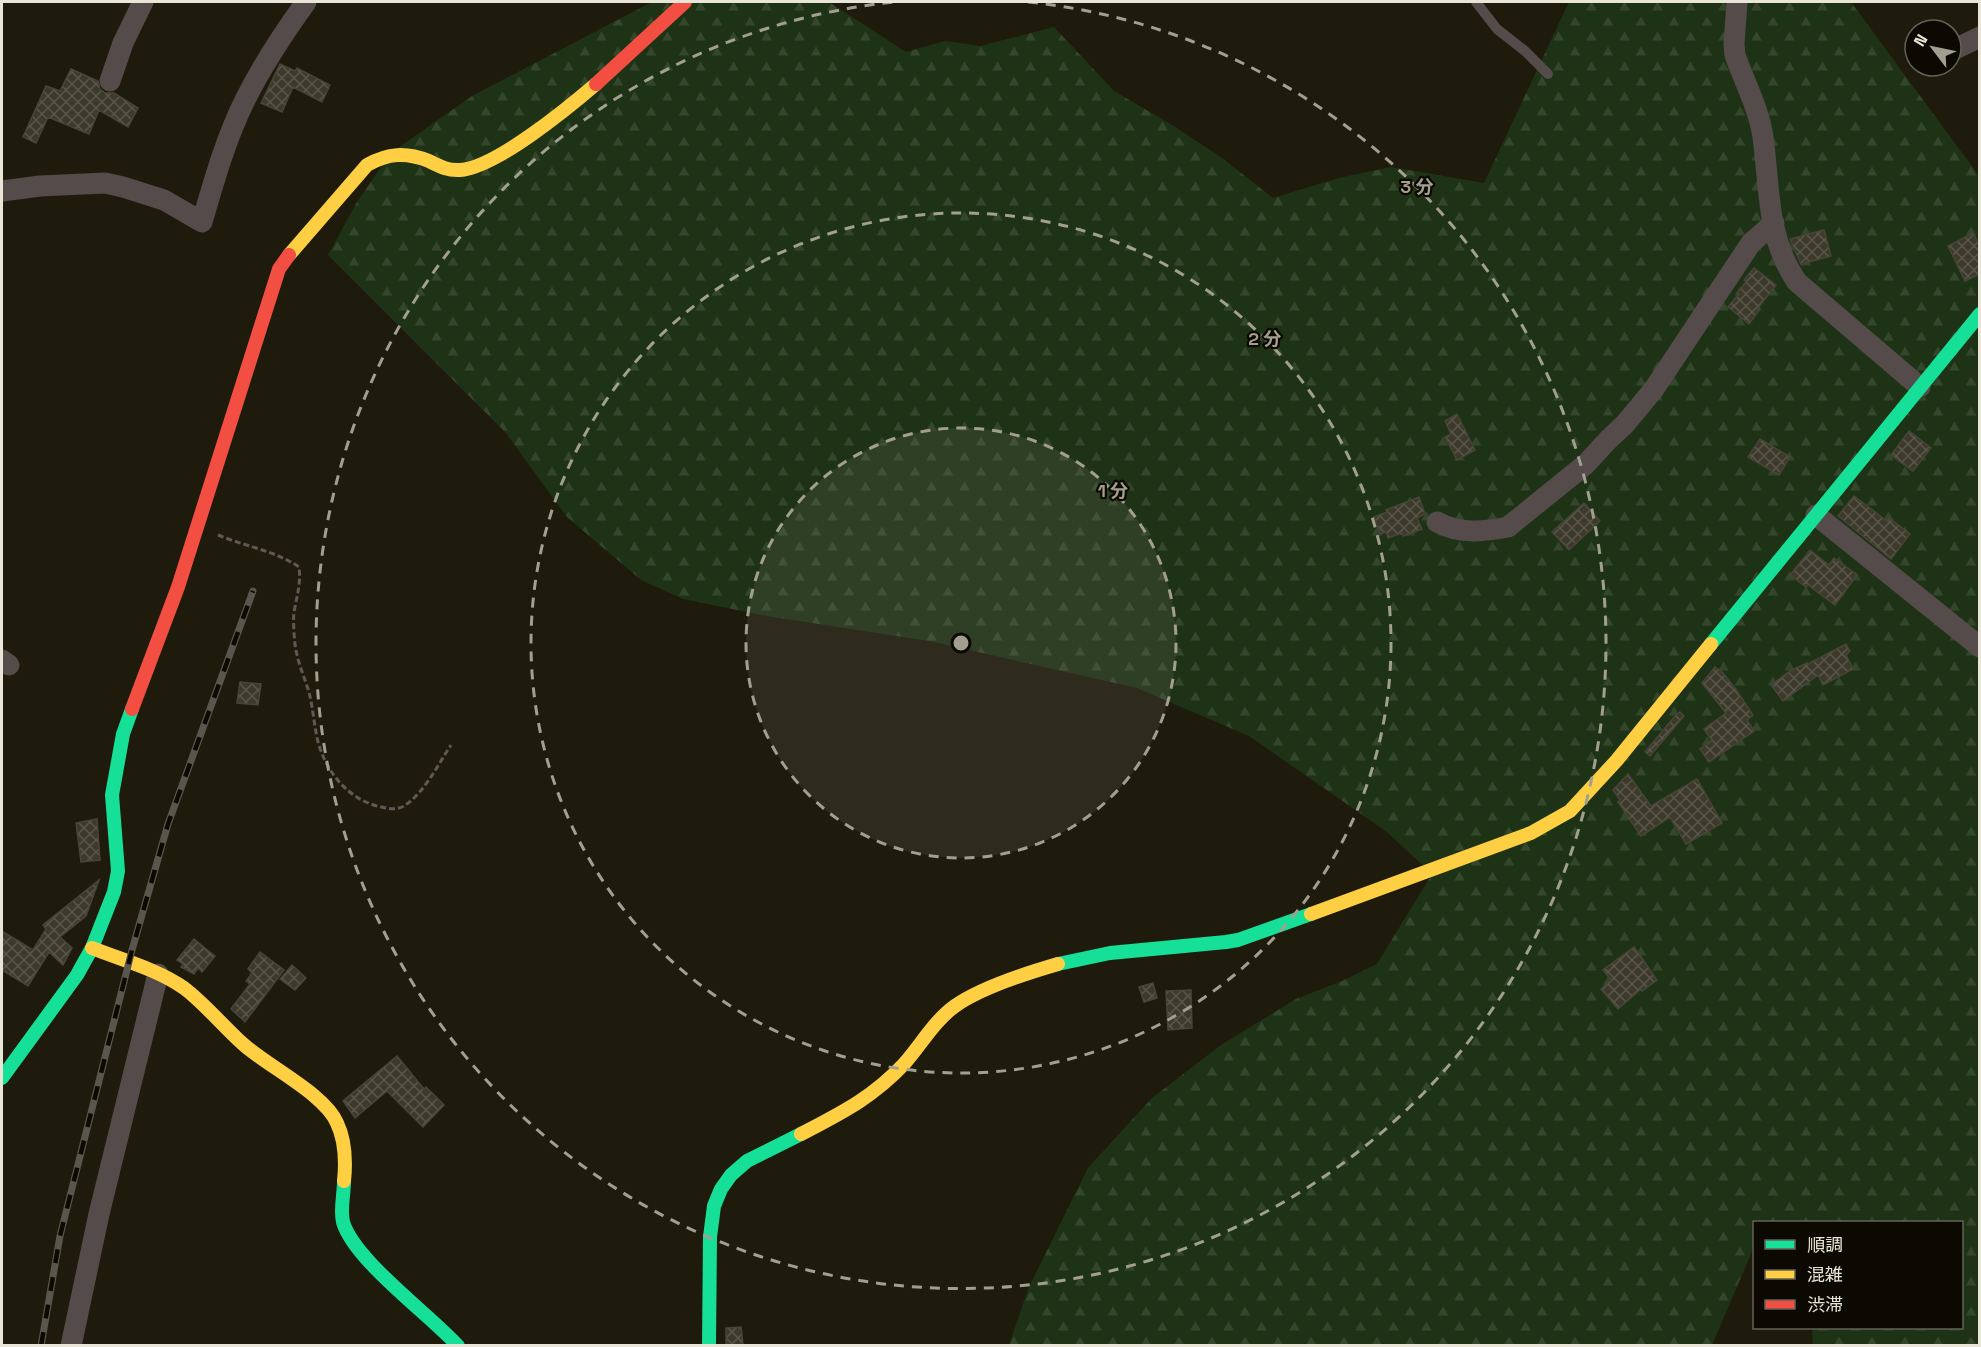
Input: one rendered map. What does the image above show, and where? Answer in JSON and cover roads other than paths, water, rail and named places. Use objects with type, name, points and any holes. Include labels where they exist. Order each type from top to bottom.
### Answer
[{"type":"street","points":[[110,81],[123,43],[143,2]]},
{"type":"street","points":[[2,191],[40,186],[105,183],[164,200],[202,222],[221,160],[245,100],[292,21],[306,2]]},
{"type":"street","points":[[2,1078],[77,975],[92,948],[114,892],[118,871],[112,795],[123,734],[178,587],[279,269],[367,165],[380,157],[400,153],[458,171],[486,162],[543,127],[573,103],[685,2]]},
{"type":"street","points":[[1737,2],[1735,55],[1759,121],[1767,198],[1778,248],[1785,265],[1797,282],[1920,387]]},
{"type":"street","points":[[1963,45],[1980,37]]},
{"type":"street","points":[[1437,522],[1464,531],[1508,527],[1586,465],[1654,389],[1751,243],[1774,223]]},
{"type":"street","points":[[709,1346],[710,1237],[714,1206],[726,1181],[742,1164],[865,1099],[897,1072],[945,1014],[970,997],[1076,958],[1146,949],[1218,945],[1238,940],[1531,833],[1570,811],[1617,760],[1980,314]]},
{"type":"street","points":[[1816,515],[1980,647]]},
{"type":"street","points":[[92,948],[158,974],[184,988],[245,1046],[304,1088],[327,1108],[337,1122],[344,1150],[342,1219],[348,1237],[373,1266],[444,1330],[458,1346]]},
{"type":"street","points":[[71,1346],[99,1214],[158,974]]},
{"type":"lane","points":[[1476,2],[1497,29],[1525,51],[1548,74]]},
{"type":"railway","points":[[41,1346],[60,1236],[132,950],[168,824],[253,591]]}]
